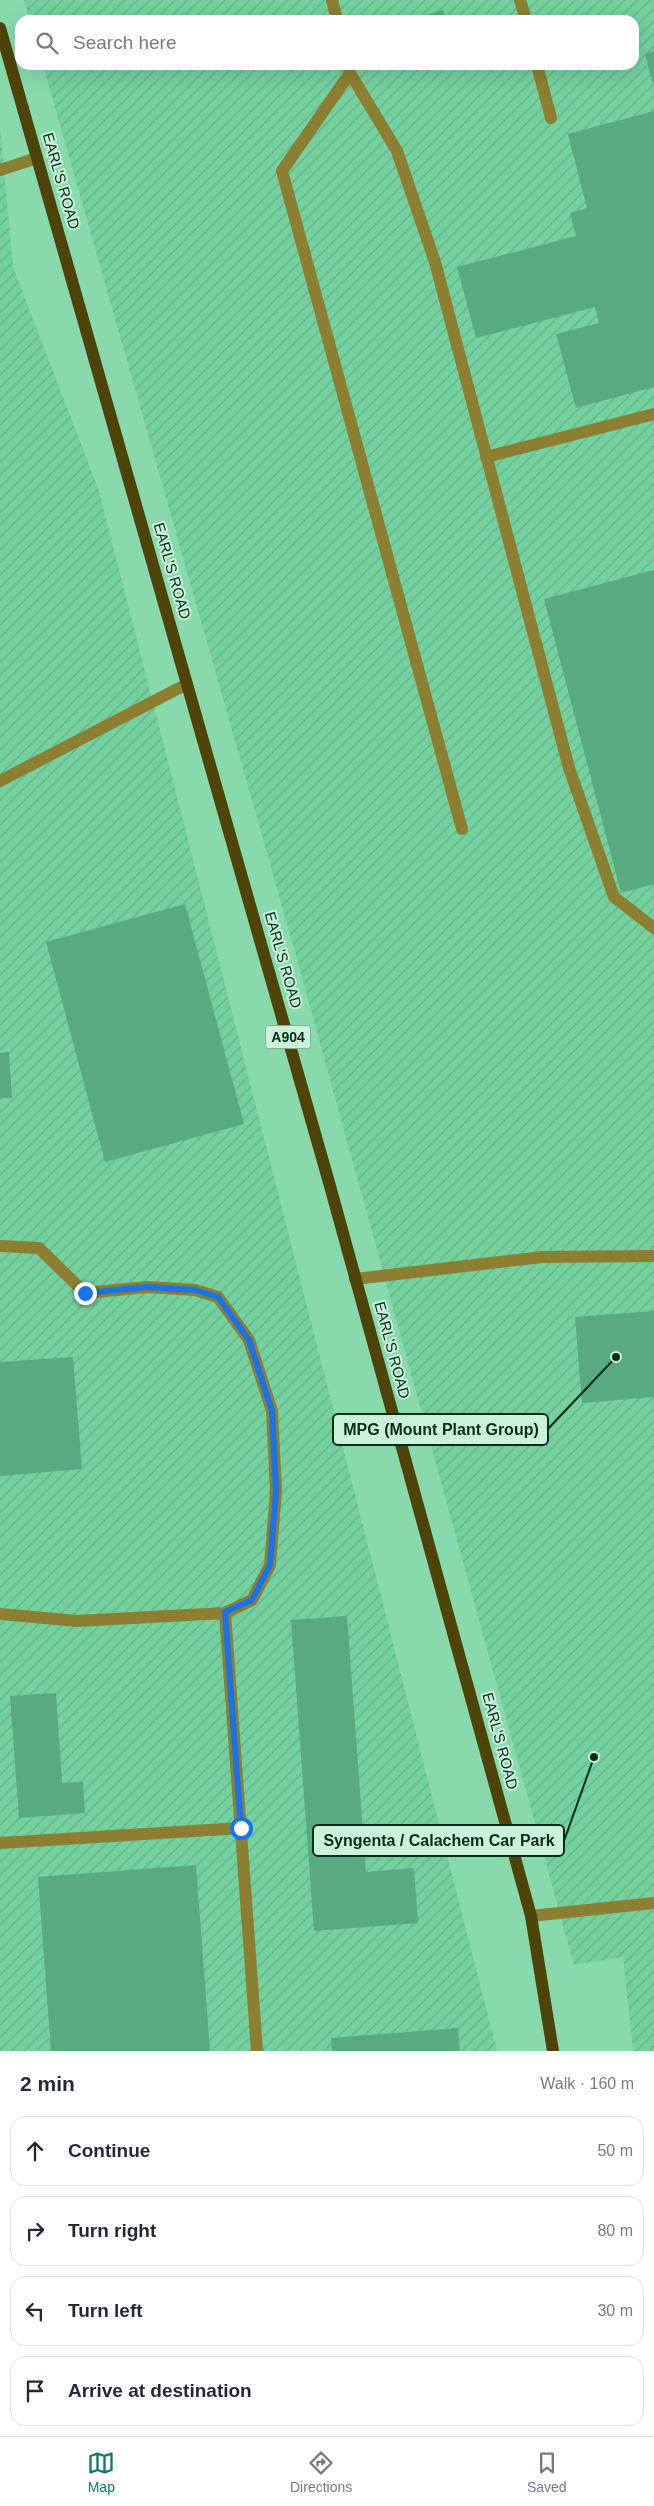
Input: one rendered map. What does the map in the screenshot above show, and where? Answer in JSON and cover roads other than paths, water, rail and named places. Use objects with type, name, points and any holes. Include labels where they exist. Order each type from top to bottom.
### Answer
[{"type":"main road","name":"EARL'S ROAD","points":[[0,28],[355,1278],[531,1916],[553,2051]]},
{"type":"lane","points":[[332,0],[336,15]]},
{"type":"lane","points":[[520,0],[524,15]]},
{"type":"lane","points":[[348,70],[282,171],[462,829]]},
{"type":"lane","points":[[350,70],[398,151],[435,262],[569,768],[614,897],[654,928]]},
{"type":"lane","points":[[538,70],[551,118]]},
{"type":"lane","points":[[0,170],[37,158]]},
{"type":"lane","points":[[486,457],[654,414]]},
{"type":"lane","points":[[0,781],[187,684]]},
{"type":"lane","points":[[0,1246],[39,1248],[85,1293],[147,1287],[195,1290],[218,1297],[249,1340],[272,1411],[276,1491],[270,1565],[252,1600],[225,1612],[77,1621],[0,1614]]},
{"type":"lane","points":[[355,1278],[542,1257],[654,1256]]},
{"type":"lane","points":[[225,1612],[257,2051]]},
{"type":"lane","points":[[0,1843],[241,1828]]},
{"type":"lane","points":[[531,1916],[654,1903]]},
{"type":"place","name":"MPG (Mount Plant Group)","points":[[616,1357]]},
{"type":"place","name":"Syngenta / Calachem Car Park","points":[[594,1757]]}]
